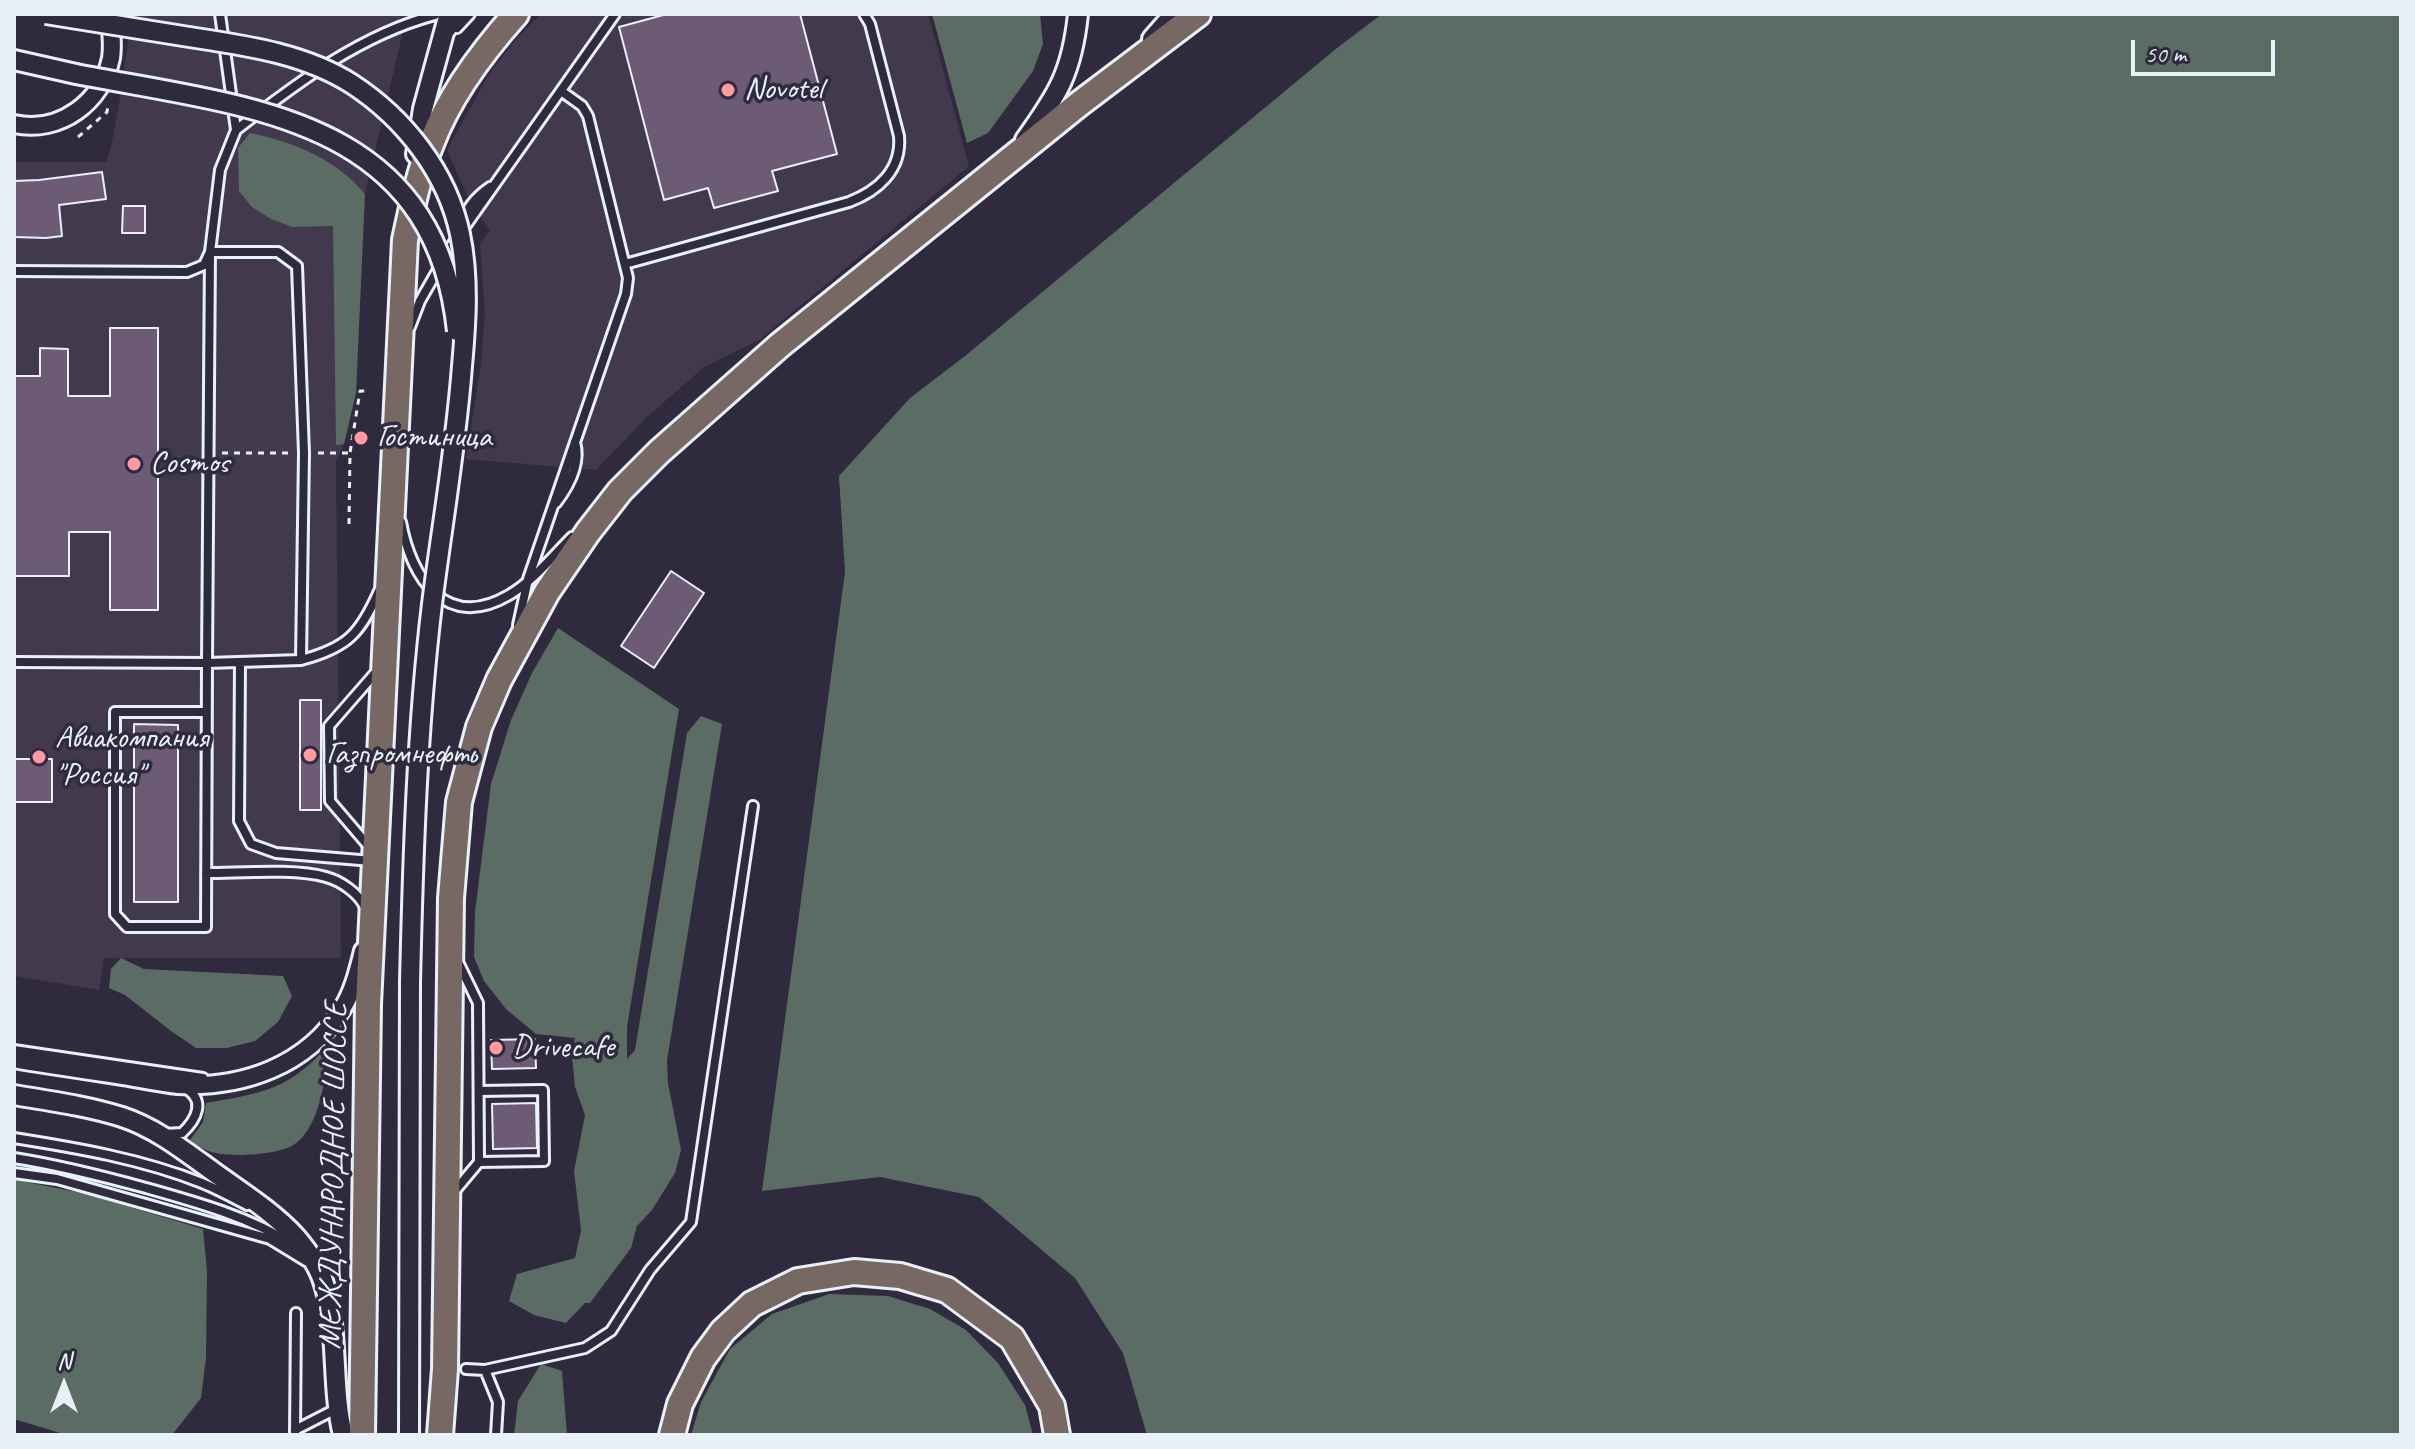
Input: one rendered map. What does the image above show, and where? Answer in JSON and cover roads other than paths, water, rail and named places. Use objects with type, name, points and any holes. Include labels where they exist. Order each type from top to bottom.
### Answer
[{"type":"main road","name":"МЕЖДУНАРОДНОЕ ШОССЕ","points":[[362,1435],[372,919],[405,240],[417,185],[431,143],[449,106],[477,61],[516,14]]},
{"type":"main road","points":[[440,1435],[445,1369],[453,855],[459,802],[468,762],[479,727],[511,657],[547,592],[588,532],[620,491],[659,452],[780,345],[1198,14]]},
{"type":"main road","points":[[672,1435],[680,1404],[703,1358],[723,1331],[752,1304],[798,1281],[854,1272],[900,1276],[947,1290],[1012,1338],[1052,1406],[1057,1435]]},
{"type":"street","points":[[46,14],[240,45],[283,55],[330,72],[380,104],[402,124],[421,148],[451,204],[460,232],[466,292],[460,389],[432,606],[416,807],[410,982],[409,1435]]},
{"type":"street","points":[[14,124],[54,124],[82,109],[101,88],[112,56],[109,14]]},
{"type":"street","points":[[1012,159],[1055,97],[1066,75],[1075,42],[1078,14]]},
{"type":"street","points":[[1108,84],[1174,14]]},
{"type":"street","points":[[405,240],[423,109],[445,23]]},
{"type":"street","points":[[14,60],[275,115],[328,135],[377,167],[418,213],[436,245],[449,281],[457,327],[460,389]]},
{"type":"street","points":[[14,67],[76,74]]},
{"type":"street","points":[[14,1059],[177,1085],[220,1084],[264,1074],[306,1050],[326,1031],[344,1007],[372,919]]},
{"type":"street","points":[[14,1095],[123,1117],[159,1134],[277,1219],[296,1237],[314,1262],[325,1287],[336,1409],[343,1435]]},
{"type":"lane","points":[[206,712],[115,712],[115,914],[127,927],[206,927],[210,252],[220,170],[236,130],[220,14]]},
{"type":"lane","points":[[236,130],[293,85],[333,60],[408,22],[445,23],[470,14]]},
{"type":"lane","points":[[400,361],[420,301],[457,239],[615,14]]},
{"type":"lane","points":[[625,264],[849,202],[870,194],[889,175],[901,152],[899,136],[870,24],[864,14]]},
{"type":"lane","points":[[511,657],[528,579],[626,294],[628,278],[588,116],[582,106],[561,91]]},
{"type":"lane","points":[[14,271],[187,272],[204,265],[210,252]]},
{"type":"lane","points":[[210,252],[278,252],[297,266],[304,453],[301,660]]},
{"type":"lane","points":[[394,478],[405,540],[411,561],[421,579],[448,602],[479,605],[511,594],[620,491]]},
{"type":"lane","points":[[14,662],[240,663],[301,660],[328,653],[349,639],[367,620],[388,572]]},
{"type":"lane","points":[[376,858],[330,801],[329,726],[385,662]]},
{"type":"lane","points":[[240,663],[239,821],[251,844],[276,853],[376,858]]},
{"type":"lane","points":[[466,1369],[485,1370],[585,1348],[611,1331],[650,1270],[691,1222],[753,806]]},
{"type":"lane","points":[[206,873],[296,873],[327,877],[361,898],[372,919]]},
{"type":"lane","points":[[447,1199],[479,1162],[478,1003],[450,946]]},
{"type":"lane","points":[[14,1050],[167,1074],[240,1080]]},
{"type":"lane","points":[[159,1134],[182,1133],[198,1110],[197,1100],[190,1090],[177,1085]]},
{"type":"lane","points":[[479,1091],[543,1090],[544,1161],[479,1162]]},
{"type":"lane","points":[[14,1138],[76,1148],[140,1164],[201,1183],[277,1219]]},
{"type":"lane","points":[[14,1158],[84,1172],[198,1203],[275,1233],[314,1262]]},
{"type":"lane","points":[[14,1173],[57,1179],[270,1239],[314,1262]]},
{"type":"lane","points":[[296,1313],[295,1432],[336,1409]]},
{"type":"lane","points":[[485,1370],[498,1402],[496,1435]]},
{"type":"place","name":"Novotel","points":[[728,90]]},
{"type":"place","name":"Гостиница","points":[[361,438]]},
{"type":"place","name":"Cosmos","points":[[134,464]]},
{"type":"place","name":"Газпромнефть","points":[[310,755]]},
{"type":"place","name":"Авиакомпания \"Россия\"","points":[[39,757]]},
{"type":"place","name":"Drivecafe","points":[[496,1048]]}]
